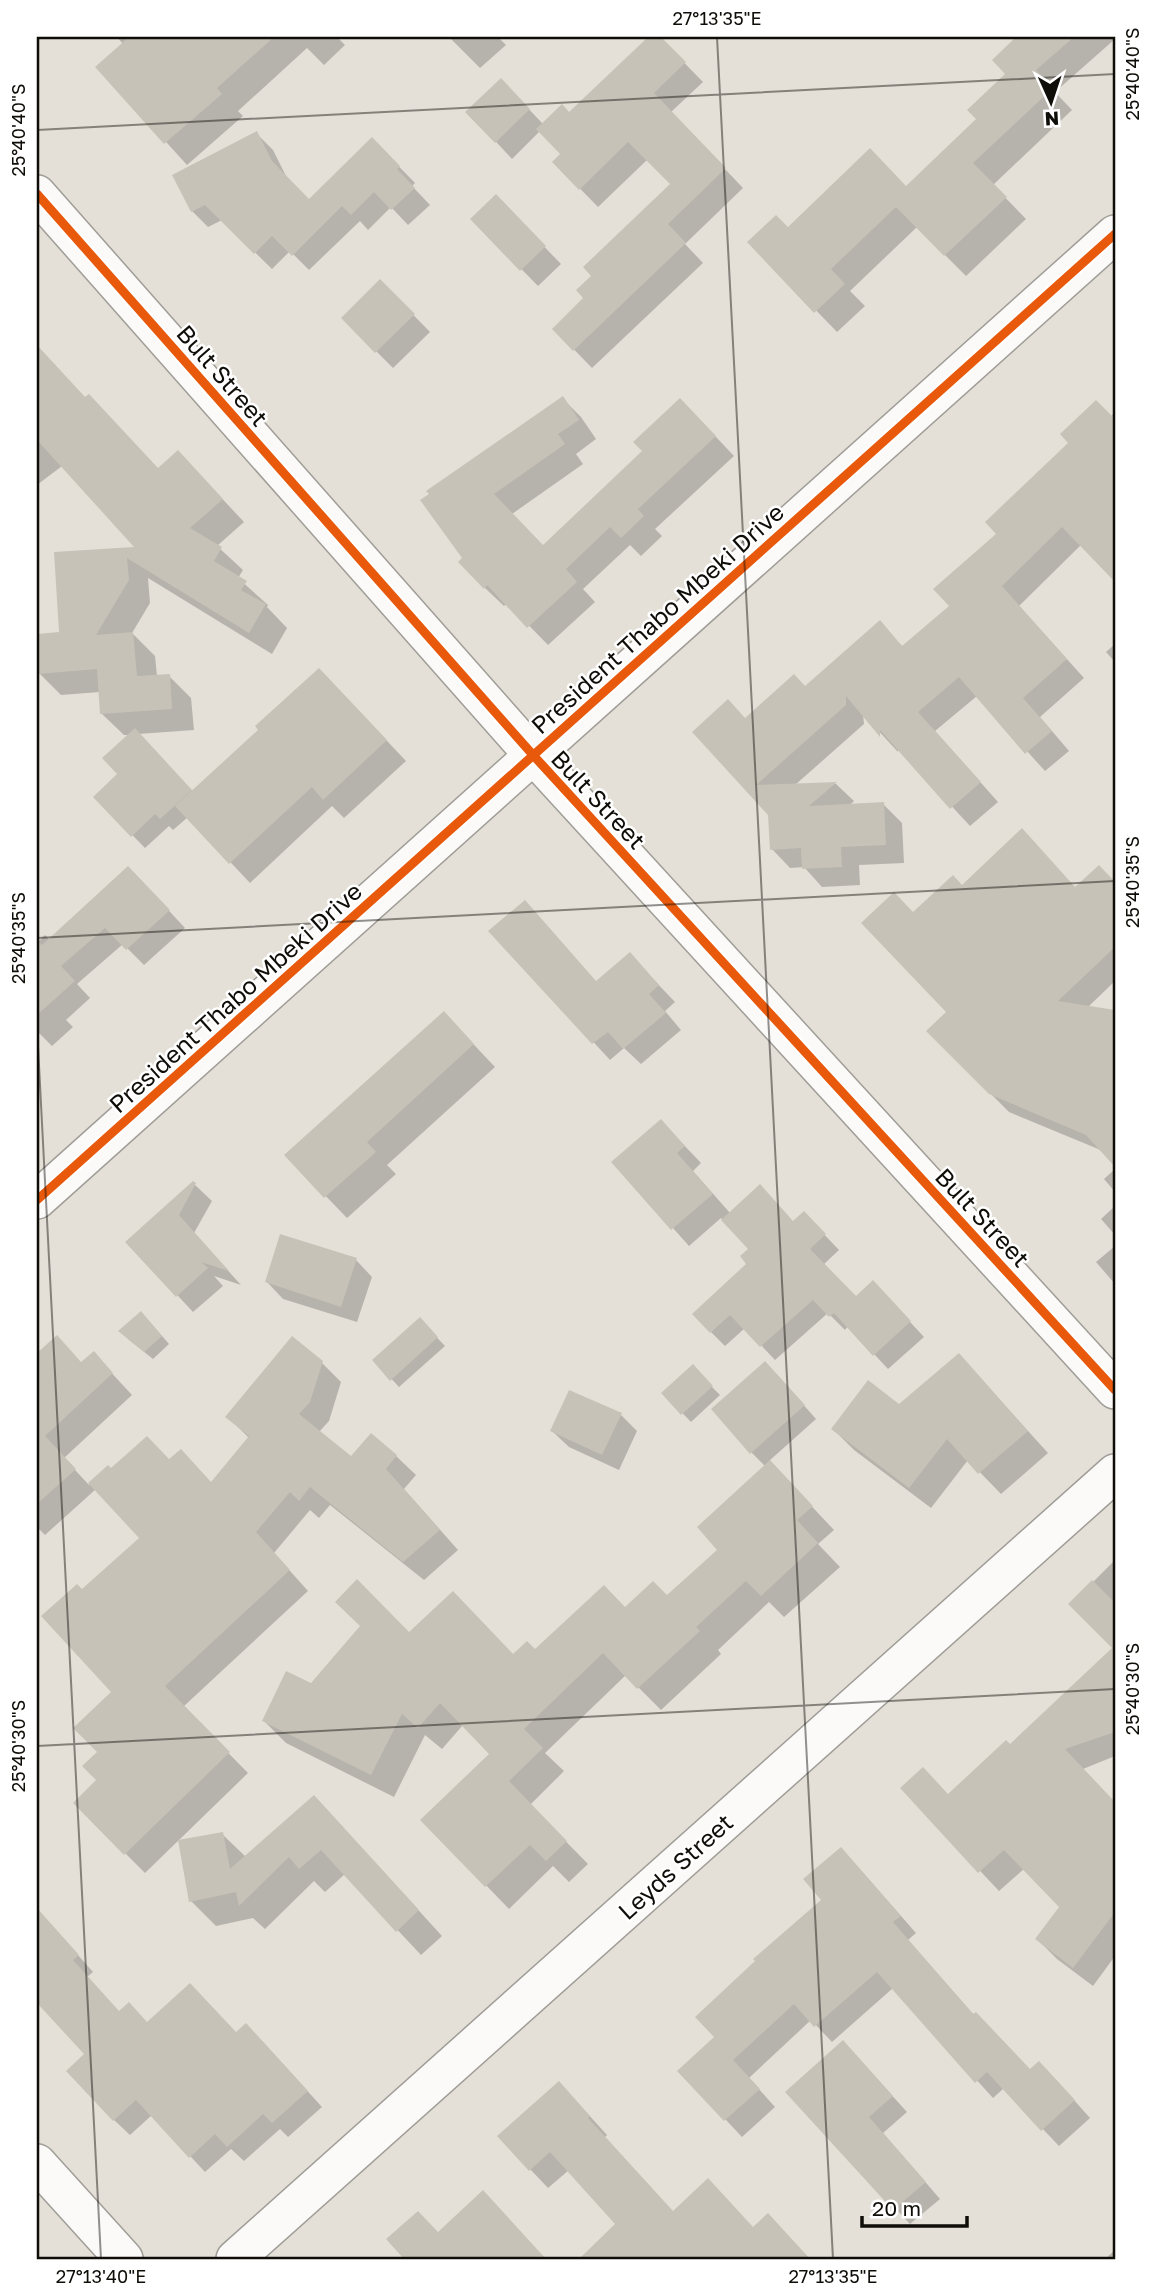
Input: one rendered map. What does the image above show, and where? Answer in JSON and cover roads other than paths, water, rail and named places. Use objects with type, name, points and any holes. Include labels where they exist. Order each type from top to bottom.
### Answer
[{"type":"street","name":"Bult Street","points":[[37,194],[533,755],[1115,1390]]},
{"type":"street","name":"President Thabo Mbeki Drive","points":[[37,1200],[1115,234]]},
{"type":"street","name":"Leyds Street","points":[[235,2259],[1115,1473]]},
{"type":"street","points":[[37,2163],[124,2259]]}]
